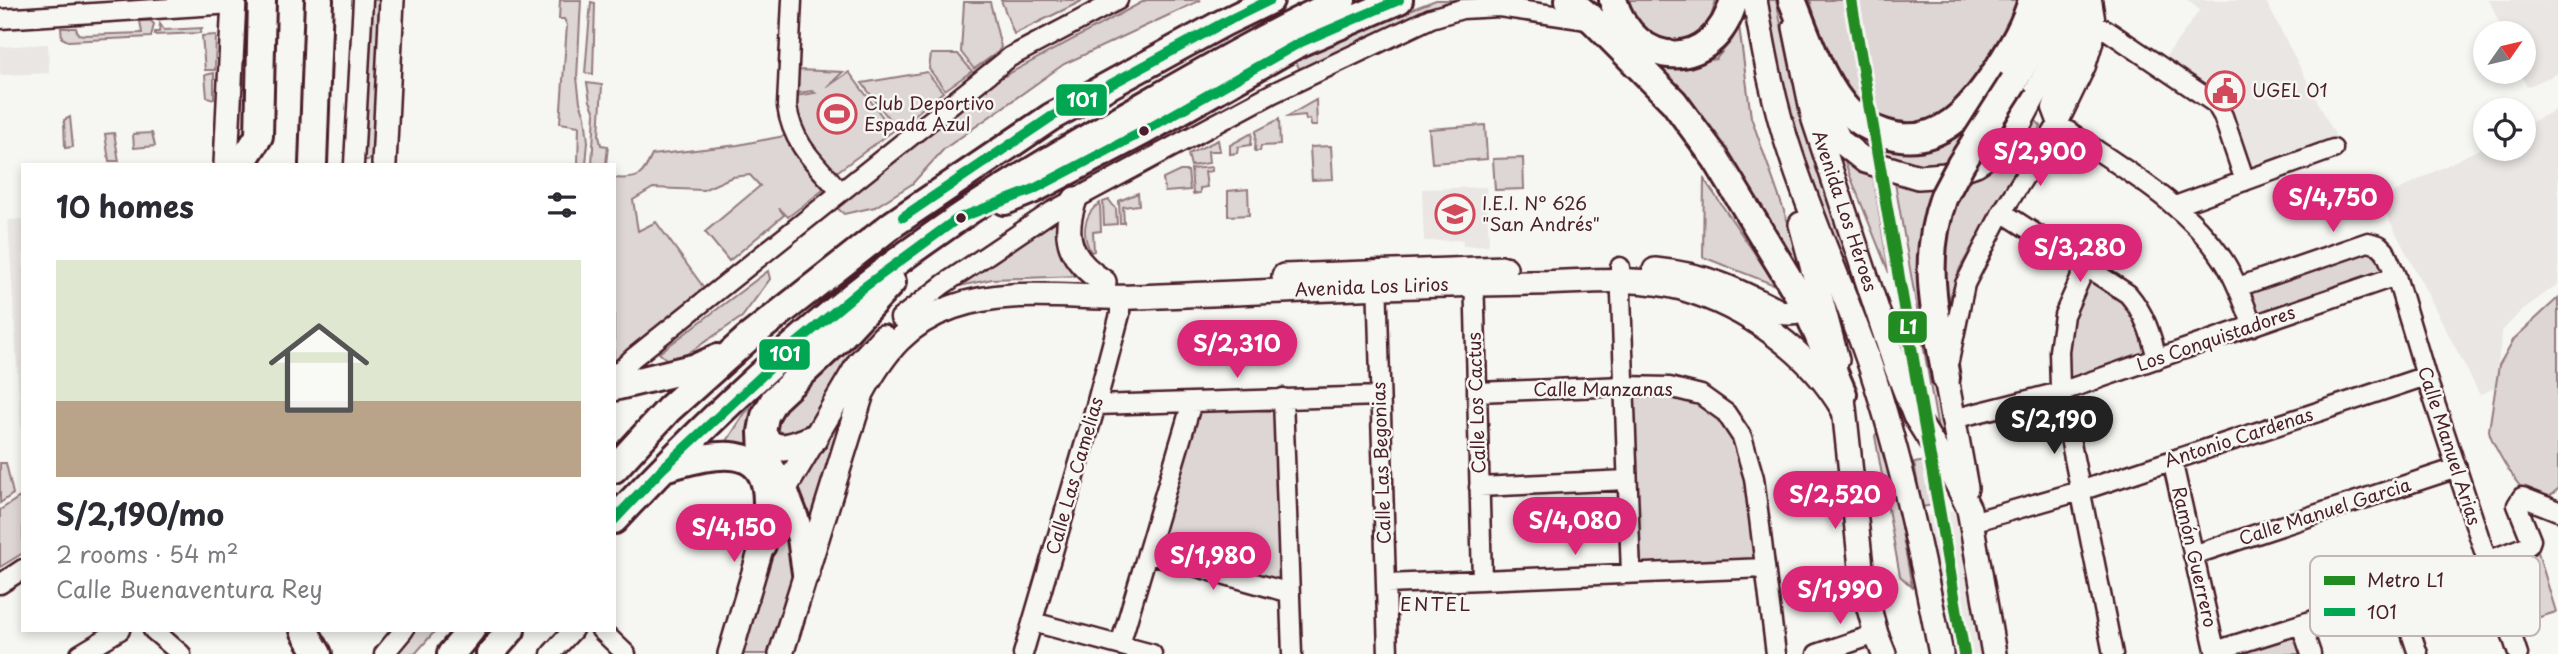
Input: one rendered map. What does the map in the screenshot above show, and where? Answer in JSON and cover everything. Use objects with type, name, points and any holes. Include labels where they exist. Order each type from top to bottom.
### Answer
[{"type":"highway","points":[[242,163],[259,136],[262,0]]},
{"type":"highway","points":[[313,163],[319,0]]},
{"type":"highway","points":[[1223,23],[1250,0]]},
{"type":"highway","points":[[616,467],[669,410],[735,350],[893,224],[1051,117],[1270,0]]},
{"type":"highway","points":[[616,518],[662,468],[798,342],[931,237],[1030,170],[1208,68],[1342,0]]},
{"type":"highway","points":[[957,219],[1032,190],[1144,131],[1299,43],[1399,0]]},
{"type":"highway","points":[[1569,0],[1594,21],[1686,116],[1814,299],[1843,403]]},
{"type":"highway","points":[[1613,0],[1622,22],[1634,38],[1652,49],[1671,55],[1689,53],[1713,40],[1723,27],[1734,0]]},
{"type":"highway","points":[[1791,0],[1841,103],[1854,117],[1870,128],[1906,138],[1934,132],[1956,121],[1969,110],[2017,38],[2032,0]]},
{"type":"highway","points":[[1946,378],[1933,300],[1930,260],[1933,232],[1944,196],[1961,164],[2037,41],[2050,0]]},
{"type":"highway","points":[[806,572],[801,538],[784,490],[764,455],[762,432],[765,415],[774,400],[838,340],[931,237]]},
{"type":"highway","points":[[616,387],[697,367],[735,350]]},
{"type":"highway","points":[[762,432],[764,438],[780,449],[814,438]]},
{"type":"highway","points":[[662,468],[710,455],[736,456],[753,462],[766,486],[767,503],[762,545]]},
{"type":"highway","points":[[305,632],[318,654]]},
{"type":"highway","points":[[451,654],[469,632]]},
{"type":"highway","points":[[490,654],[509,632]]},
{"type":"main road","points":[[384,163],[392,0]]},
{"type":"main road","name":"Avenida Los Héroes","points":[[1755,0],[1765,59],[1778,111],[1811,212],[1852,314],[1875,381],[1905,488],[1941,654]]},
{"type":"main road","name":"Avenida Los Héroes","points":[[1791,0],[1814,120],[1896,367],[1915,416],[1955,480],[1970,515],[1994,654]]},
{"type":"main road","points":[[1803,69],[1840,141],[1865,161],[1918,177],[1945,176],[1976,164],[1996,151],[2015,132],[2057,52],[2074,0]]},
{"type":"main road","points":[[226,163],[234,2]]},
{"type":"main road","points":[[1778,111],[1773,137],[1814,299]]},
{"type":"main road","points":[[1075,199],[1069,216],[1070,245],[1082,267],[1112,290]]},
{"type":"main road","name":"Avenida Los Lirios","points":[[1620,275],[1677,287],[1725,304],[1771,332],[1824,380],[1843,403]]},
{"type":"main road","name":"Avenida Los Lirios","points":[[868,365],[925,319],[952,307],[983,299],[1112,290],[1474,276],[1699,276],[1736,290],[1780,313],[1791,314],[1814,299]]},
{"type":"main road","name":"Avenida Los Lirios","points":[[868,365],[900,318],[940,299],[982,288],[1112,290]]},
{"type":"main road","points":[[730,654],[762,545],[784,490],[814,438],[868,365]]},
{"type":"main road","points":[[781,654],[862,393],[868,365]]},
{"type":"main road","points":[[1946,378],[1970,515]]},
{"type":"main road","points":[[1843,403],[1863,586],[1880,644]]},
{"type":"street","points":[[354,163],[363,0]]},
{"type":"street","points":[[792,0],[787,106],[789,123],[798,144],[840,191]]},
{"type":"street","points":[[616,374],[840,191],[1010,57],[1118,0]]},
{"type":"street","points":[[2074,0],[2078,21],[2077,40],[2073,57],[2052,108],[2058,124],[2175,206],[2216,250],[2238,287],[2253,326]]},
{"type":"street","points":[[1946,378],[1965,284],[2002,212],[2058,124],[2086,66],[2093,43],[2092,0]]},
{"type":"street","points":[[0,19],[234,2]]},
{"type":"street","points":[[900,318],[1027,226],[1273,93],[1431,18],[1462,9],[1499,7],[1594,21]]},
{"type":"street","points":[[2094,27],[2105,29],[2216,104],[2223,116],[2245,181]]},
{"type":"street","points":[[2175,206],[2333,149]]},
{"type":"street","points":[[2002,212],[2128,294],[2139,307],[2152,335],[2157,359]]},
{"type":"street","name":"Calle Manuel Arias","points":[[2238,287],[2368,242],[2379,245],[2385,251],[2396,276],[2486,556]]},
{"type":"street","points":[[2086,266],[2062,324],[2059,351],[2060,392],[2113,654]]},
{"type":"street","points":[[1620,275],[1631,575]]},
{"type":"street","name":"Calle Los Cactus","points":[[1474,276],[1482,580]]},
{"type":"street","name":"Los Conquistadores","points":[[1953,419],[2060,392],[2396,276]]},
{"type":"street","name":"Calle Las Begonias","points":[[1377,279],[1388,654]]},
{"type":"street","name":"Calle Las Camelias","points":[[1023,654],[1120,314],[1112,290]]},
{"type":"street","name":"Antonio Cardenas","points":[[1970,515],[2081,491],[2426,376]]},
{"type":"street","name":"Calle Manzanas","points":[[1477,393],[1624,386],[1669,387],[1687,390],[1714,403],[1736,426],[1747,449],[1754,478],[1776,654]]},
{"type":"street","points":[[1096,405],[1380,396]]},
{"type":"street","points":[[1283,398],[1292,654]]},
{"type":"street","points":[[1120,645],[1192,402]]},
{"type":"street","name":"Ramón Guerrero","points":[[2172,460],[2215,653]]},
{"type":"street","name":"Calle Manuel Garcia","points":[[2193,555],[2457,468]]},
{"type":"street","points":[[1479,487],[1627,480]]},
{"type":"street","points":[[2504,556],[2529,545],[2531,540],[2517,505],[2518,500],[2526,497],[2555,505]]},
{"type":"street","points":[[1147,553],[1290,593]]},
{"type":"street","points":[[1387,584],[1765,568]]},
{"type":"street","points":[[0,584],[21,570]]},
{"type":"street","points":[[1033,622],[1152,654]]},
{"type":"street","points":[[2215,653],[2310,622]]},
{"type":"street","points":[[2301,625],[2311,654]]},
{"type":"street","points":[[80,654],[117,632]]},
{"type":"street","points":[[155,632],[181,654]]},
{"type":"street","points":[[384,654],[402,632]]},
{"type":"street","points":[[551,654],[571,632]]},
{"type":"street","points":[[603,632],[626,654]]},
{"type":"street","points":[[2412,636],[2418,654]]},
{"type":"street","name":"Calle Manuel Arias","points":[[2512,636],[2518,654]]},
{"type":"street","points":[[1817,654],[1880,644]]},
{"type":"shaded area","points":[[372,0],[387,0],[380,158],[360,161]]},
{"type":"shaded area","points":[[560,0],[581,0],[577,78],[588,142],[586,163],[578,163],[579,126],[560,123],[567,25],[564,19],[559,19]]},
{"type":"shaded area","points":[[1001,0],[1084,0],[1014,34]]},
{"type":"shaded area","points":[[1146,0],[1201,0],[1064,64],[944,149],[912,184],[875,207],[844,214],[836,207],[997,80]]},
{"type":"shaded area","points":[[1436,0],[1465,0],[1376,34],[1301,71],[1295,61],[1371,25]]},
{"type":"shaded area","points":[[1620,0],[1716,0],[1709,23],[1687,44],[1655,43]]},
{"type":"shaded area","points":[[1764,0],[1776,0],[1792,79],[1816,168],[1857,284],[1852,289],[1786,115]]},
{"type":"shaded area","points":[[1810,0],[2021,0],[1999,49],[1953,113],[1919,128],[1891,124],[1859,108],[1825,53]]},
{"type":"shaded area","points":[[2187,0],[2265,0],[2336,137],[2249,169],[2231,109],[2214,92],[2164,59],[2200,10]]},
{"type":"shaded area","points":[[2489,0],[2558,0],[2558,73],[2536,83],[2536,21],[2499,21]]},
{"type":"shaded area","points":[[591,2],[595,3],[593,74],[585,73]]},
{"type":"shaded area","points":[[964,2],[990,2],[1001,47],[974,69],[961,52]]},
{"type":"shaded area","points":[[140,21],[151,21],[154,24],[151,37],[68,41],[62,38],[61,28],[76,28],[78,34],[84,35],[142,33]]},
{"type":"shaded area","points":[[160,24],[164,30],[202,28],[200,33],[155,35],[155,32],[159,32]]},
{"type":"shaded area","points":[[1739,26],[1751,117],[1803,265],[1793,269],[1644,57],[1681,65],[1716,59],[1732,40]]},
{"type":"shaded area","points":[[216,35],[215,70],[205,70],[202,36]]},
{"type":"shaded area","points":[[48,44],[49,73],[0,75],[0,47]]},
{"type":"shaded area","points":[[931,54],[958,54],[972,71],[945,90],[929,69]]},
{"type":"shaded area","name":"Club Deportivo Espada Azul","points":[[797,70],[843,72],[827,87],[849,72],[893,131],[834,174],[803,138],[792,105],[797,104],[795,96],[815,93],[798,93]]},
{"type":"shaded area","points":[[927,72],[943,92],[898,128],[862,83]]},
{"type":"shaded area","points":[[214,73],[214,99],[207,97],[205,75]]},
{"type":"shaded area","points":[[587,83],[602,85],[599,136],[601,145],[608,146],[606,163],[592,163],[595,113]]},
{"type":"shaded area","points":[[1316,100],[1317,126],[1311,126],[1310,119],[1306,120],[1305,115],[1286,117]]},
{"type":"shaded area","points":[[2558,109],[2558,284],[2522,310],[2502,331],[2495,387],[2480,395],[2379,200],[2473,152],[2473,161],[2536,161],[2536,120]]},
{"type":"shaded area","points":[[1837,113],[1864,132],[1977,115],[1952,162],[1911,166],[1898,164],[1873,153],[1853,136]]},
{"type":"shaded area","points":[[70,117],[73,147],[65,148],[64,120]]},
{"type":"shaded area","points":[[1279,119],[1280,145],[1261,146],[1260,151],[1255,151],[1256,131]]},
{"type":"shaded area","points":[[2034,119],[2041,126],[1960,268],[1946,309],[1943,212],[1953,188]]},
{"type":"shaded area","points":[[1485,125],[1487,159],[1432,163],[1429,129]]},
{"type":"shaded area","points":[[114,133],[119,161],[109,161],[105,134]]},
{"type":"shaded area","points":[[152,133],[155,146],[134,148],[133,134]]},
{"type":"shaded area","points":[[1252,133],[1251,145],[1238,147],[1237,153],[1230,154],[1230,145]]},
{"type":"shaded area","points":[[789,135],[827,187],[788,217],[779,208],[784,215],[729,261],[705,232],[760,186],[750,175],[732,177],[703,190],[653,188],[633,200],[638,231],[656,222],[707,292],[616,365],[616,178],[639,176],[652,155],[738,145]]},
{"type":"shaded area","points":[[1218,140],[1220,151],[1208,151],[1209,163],[1191,166],[1188,154]]},
{"type":"shaded area","points":[[1331,146],[1333,179],[1312,180],[1310,147]]},
{"type":"shaded area","points":[[1839,148],[1873,176],[1889,273]]},
{"type":"shaded area","points":[[1523,158],[1524,189],[1495,190],[1493,159]]},
{"type":"shaded area","points":[[1212,167],[1212,171],[1205,172],[1207,187],[1200,188],[1200,193],[1193,194],[1191,169]]},
{"type":"shaded area","points":[[1180,171],[1188,171],[1190,190],[1165,192],[1163,179]]},
{"type":"shaded area","points":[[1894,177],[1937,181],[1953,451],[1941,447]]},
{"type":"shaded area","points":[[1704,179],[1777,286],[1703,257]]},
{"type":"shaded area","name":"I.E.I. N° 626 \"San Andrés\"","points":[[1486,187],[1489,245],[1463,246],[1463,240],[1424,241],[1422,189]]},
{"type":"shaded area","points":[[1248,189],[1249,215],[1228,216],[1228,191]]},
{"type":"shaded area","points":[[1138,193],[1139,205],[1123,207],[1124,223],[1120,223],[1119,201]]},
{"type":"shaded area","points":[[1109,200],[1116,209],[1117,224],[1104,225],[1103,202]]},
{"type":"shaded area","points":[[1100,203],[1101,231],[1093,232],[1094,251],[1091,252],[1085,225],[1090,213]]},
{"type":"shaded area","points":[[1058,214],[1079,276],[992,279],[951,288]]},
{"type":"shaded area","points":[[21,219],[21,428],[8,220]]},
{"type":"shaded area","points":[[2368,248],[2377,250],[2386,273],[2254,316],[2245,290]]},
{"type":"shaded area","points":[[768,271],[770,279],[742,317],[672,364],[659,353]]},
{"type":"shaded area","points":[[2093,273],[2130,303],[2151,354],[2070,380],[2069,338],[2075,312]]},
{"type":"shaded area","points":[[2558,298],[2558,489],[2545,500],[2520,486],[2498,452],[2489,430],[2499,365],[2514,339]]},
{"type":"shaded area","points":[[879,327],[804,437],[775,433],[776,416],[782,405]]},
{"type":"shaded area","points":[[863,375],[812,539],[793,487]]},
{"type":"shaded area","points":[[778,382],[755,448],[716,451],[727,441],[745,413]]},
{"type":"shaded area","points":[[1669,392],[1706,403],[1740,443],[1758,560],[1638,565],[1633,394]]},
{"type":"shaded area","points":[[1275,405],[1282,581],[1157,546],[1197,410]]},
{"type":"shaded area","points":[[1878,431],[1896,498],[1912,587],[1900,576],[1875,436]]},
{"type":"shaded area","points":[[1926,461],[1933,505],[1922,507],[1914,463]]},
{"type":"shaded area","points":[[0,463],[6,463],[13,494],[0,503]]},
{"type":"shaded area","points":[[21,499],[21,554],[0,567],[0,510]]},
{"type":"shaded area","points":[[1961,509],[1987,654],[1945,654],[1921,517]]},
{"type":"shaded area","points":[[784,513],[794,572],[771,654],[740,654],[753,596]]},
{"type":"shaded area","points":[[2540,559],[2556,612],[2540,617]]},
{"type":"shaded area","points":[[409,632],[434,632],[415,654],[391,654]]},
{"type":"shaded area","points":[[2298,635],[2304,654],[2239,654]]},
{"type":"metro line","name":"L1","points":[[1851,0],[1964,654]]},
{"type":"transit line","name":"101","points":[[903,217],[1051,117],[1270,0]]},
{"type":"transit line","name":"101","points":[[616,518],[662,469],[798,342],[863,288],[957,219],[1032,190],[1144,131],[1299,43],[1399,0]]},
{"type":"place","name":"UGEL 01","points":[[2225,91]]},
{"type":"place","name":"Club Deportivo Espada Azul","points":[[837,114]]},
{"type":"place","name":"I.E.I. N° 626 \"San Andrés\"","points":[[1455,214]]},
{"type":"district","name":"ENTEL","points":[[1436,604]]}]
